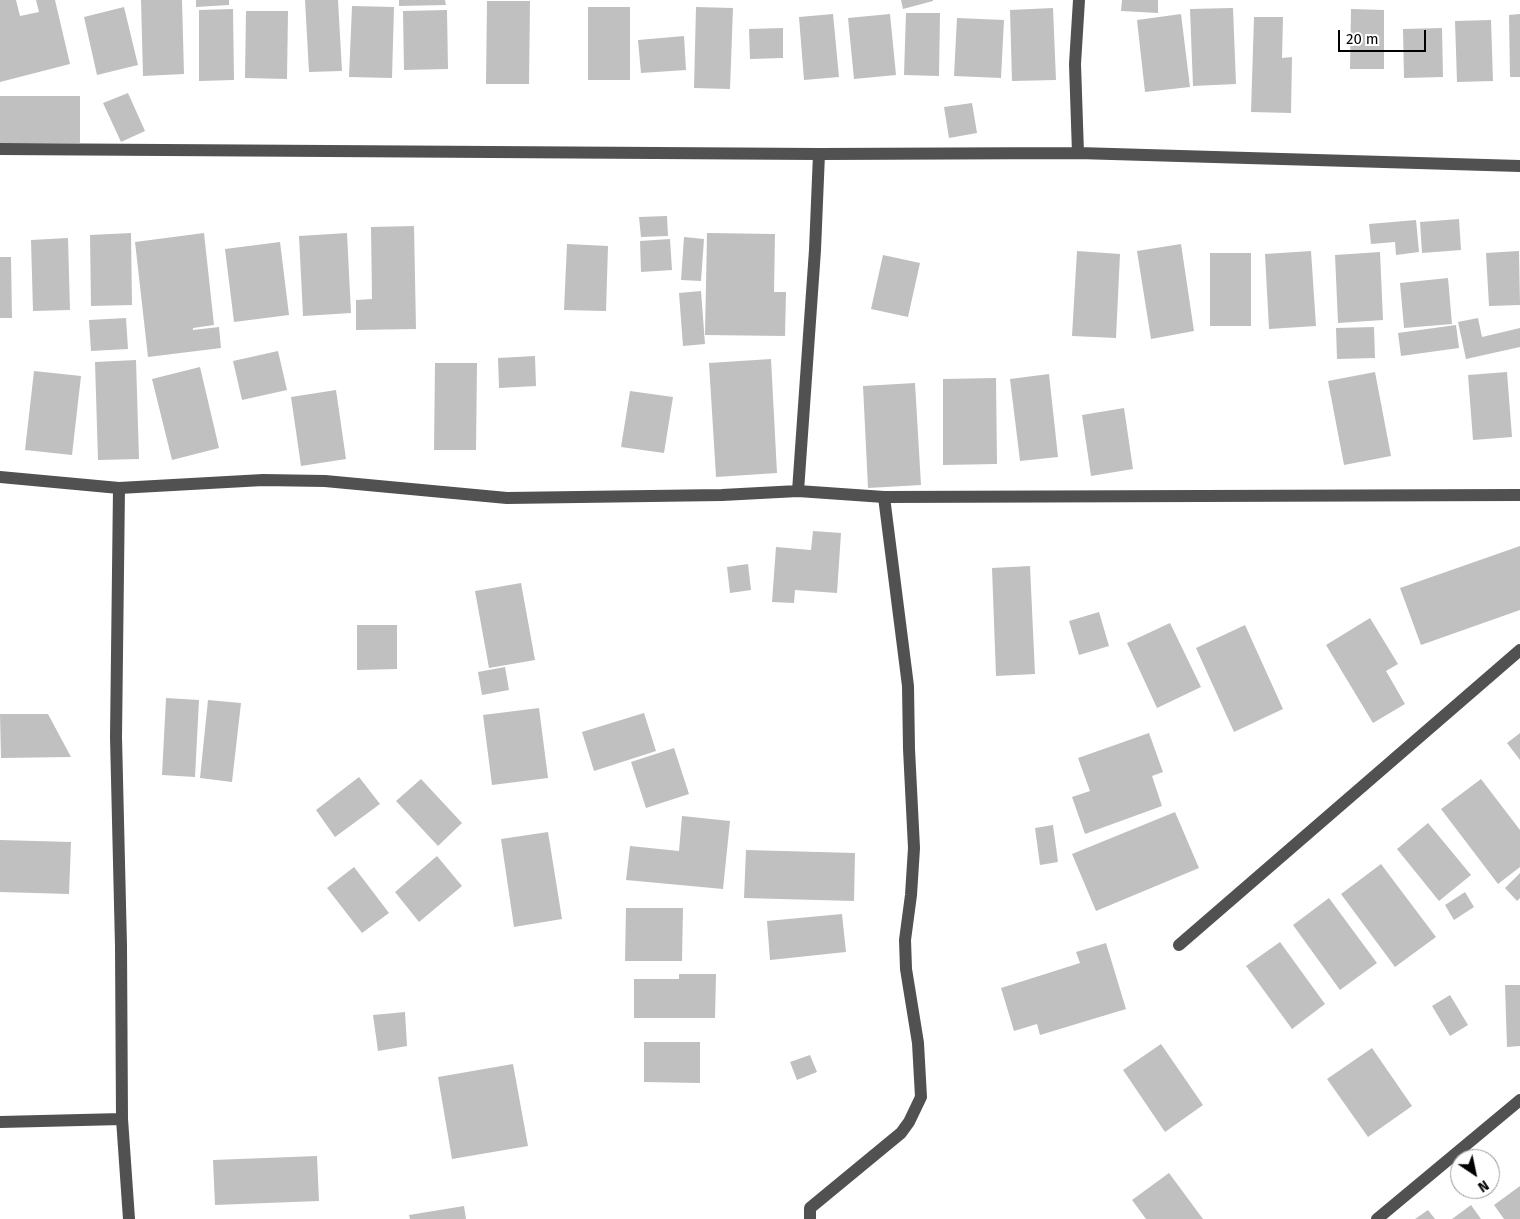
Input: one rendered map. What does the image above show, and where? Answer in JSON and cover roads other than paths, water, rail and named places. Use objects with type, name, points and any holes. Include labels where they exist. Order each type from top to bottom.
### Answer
[{"type":"street","points":[[1078,153],[1075,64],[1079,0]]},
{"type":"street","points":[[0,149],[820,154],[1078,153],[1520,166]]},
{"type":"street","points":[[798,491],[816,250],[820,154]]},
{"type":"street","points":[[0,477],[119,488],[263,480],[325,482],[507,498],[722,495],[798,491],[884,497],[1520,495]]},
{"type":"street","points":[[119,488],[116,737],[121,946],[122,1119],[130,1219]]},
{"type":"street","points":[[810,1219],[810,1208],[901,1133],[909,1122],[921,1097],[918,1043],[906,969],[905,940],[912,895],[914,848],[908,749],[908,686],[884,497]]},
{"type":"street","points":[[1179,945],[1520,650]]},
{"type":"street","points":[[1377,1219],[1520,1100]]},
{"type":"street","points":[[0,1122],[122,1119]]}]
